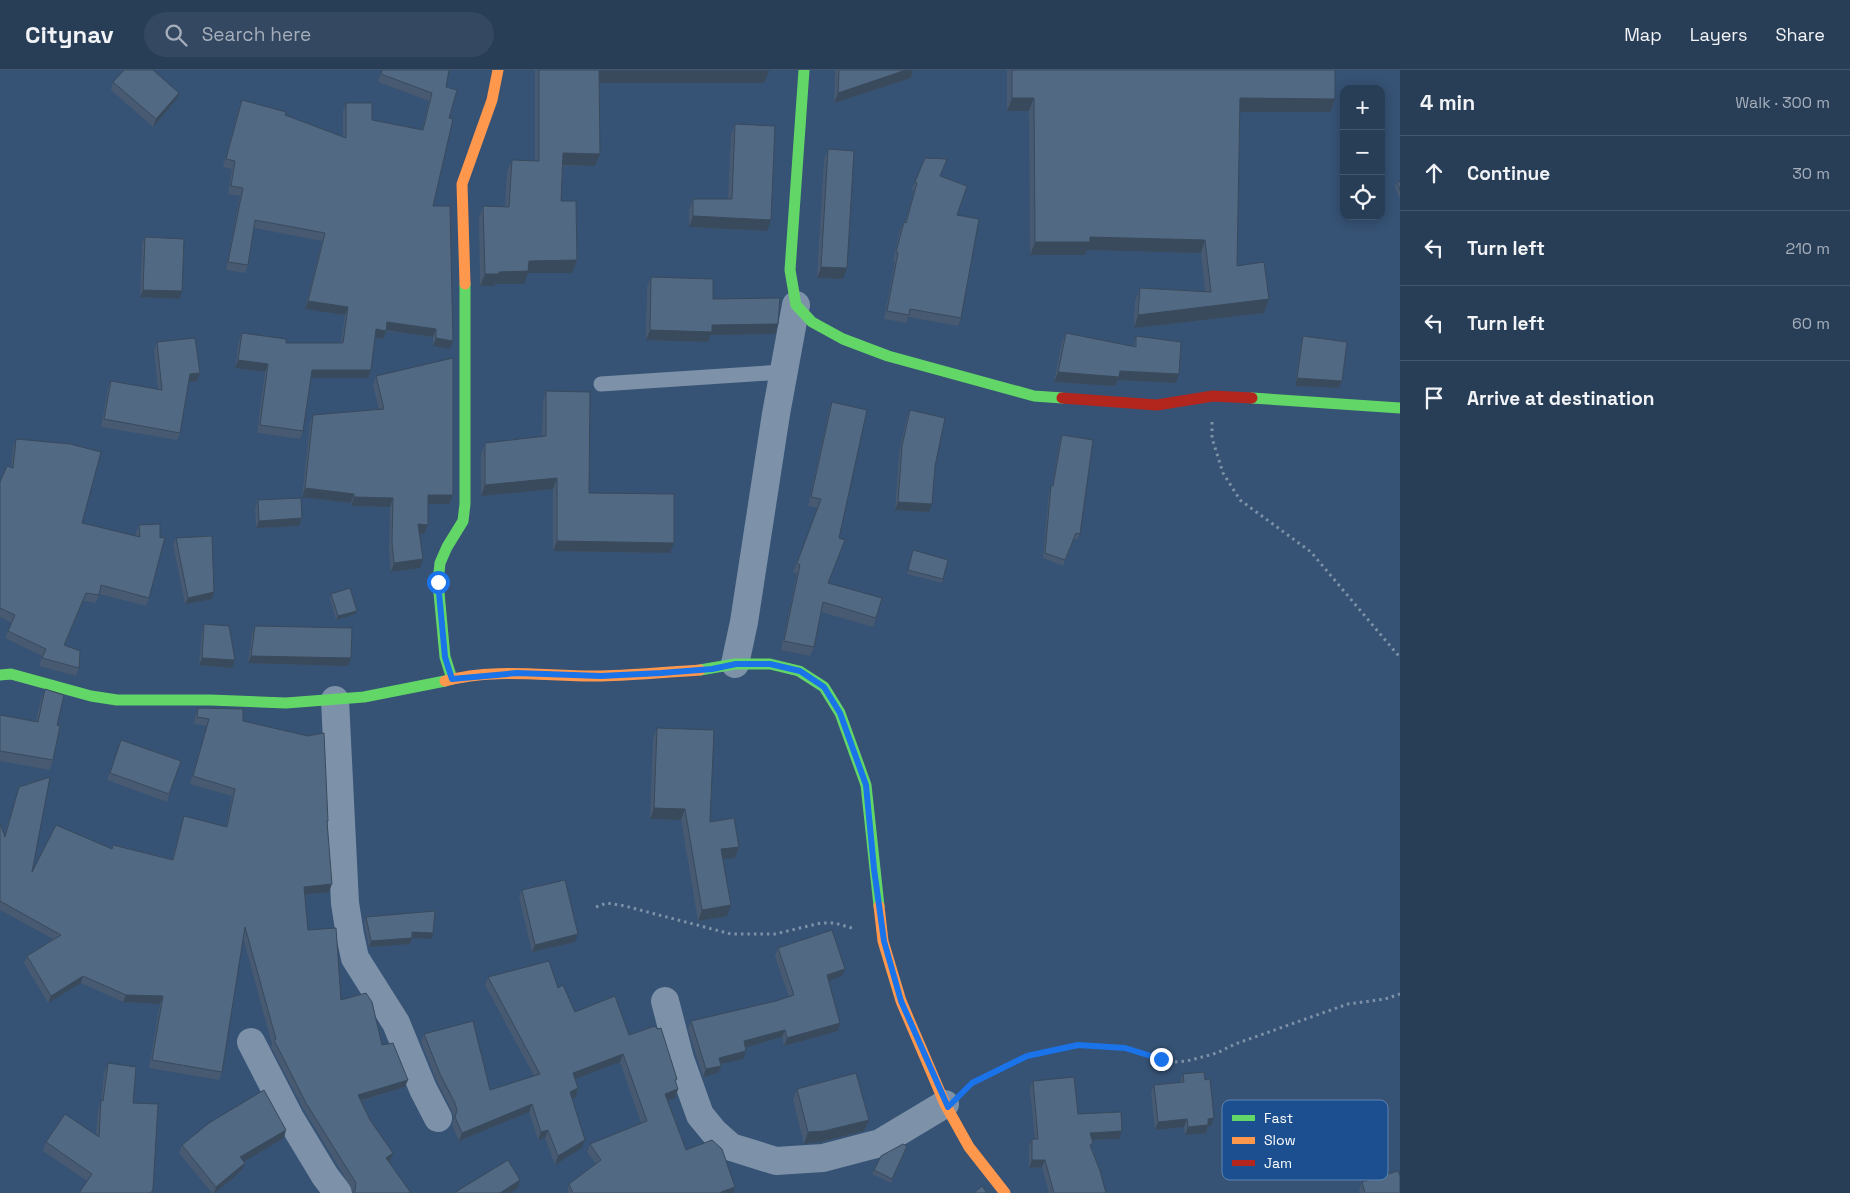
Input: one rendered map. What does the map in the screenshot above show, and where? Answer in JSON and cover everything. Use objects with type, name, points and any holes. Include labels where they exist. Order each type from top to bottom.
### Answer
[{"type":"street","points":[[452,679],[445,657],[438,582],[440,563],[447,547],[464,521],[466,334],[462,184],[486,116],[498,70]]},
{"type":"street","points":[[736,664],[783,372],[796,305],[790,270],[804,70]]},
{"type":"street","points":[[796,305],[812,322],[842,339],[888,356],[1034,396],[1156,405],[1213,396],[1400,408]]},
{"type":"street","points":[[0,675],[11,674],[90,696],[117,700],[210,700],[286,703],[364,697],[452,679],[517,673],[601,676],[712,669],[736,664],[770,664],[800,671],[824,687],[840,713],[866,785],[874,869],[884,941],[901,1001],[947,1105],[970,1147],[1005,1193]]},
{"type":"street","points":[[334,700],[345,903],[355,958],[396,1023],[438,1118]]},
{"type":"street","points":[[665,1001],[680,1059],[700,1115],[714,1132],[731,1147],[776,1161],[823,1158],[880,1143],[947,1105]]},
{"type":"street","points":[[251,1042],[290,1118],[324,1176],[338,1193]]},
{"type":"lane","points":[[601,384],[783,372]]},
{"type":"path","points":[[1213,396],[1212,438],[1223,472],[1240,500],[1311,552],[1400,656]]},
{"type":"path","points":[[596,907],[608,903],[625,906],[731,934],[775,934],[821,923],[835,922],[884,941]]},
{"type":"path","points":[[947,1105],[972,1083],[1027,1056],[1078,1045],[1125,1048],[1175,1062],[1186,1061],[1217,1053],[1235,1044],[1348,1004],[1385,999],[1400,994]]},
{"type":"building","points":[[124,70],[153,70],[179,93],[156,119],[113,82]]},
{"type":"building","points":[[382,70],[449,70],[446,87],[457,90],[449,118],[453,119],[433,206],[450,206],[453,341],[436,338],[436,329],[387,322],[386,331],[376,329],[371,370],[312,370],[303,431],[260,425],[268,364],[238,360],[242,333],[286,339],[286,343],[343,343],[348,307],[308,301],[325,233],[255,220],[248,265],[228,262],[243,188],[231,186],[235,161],[226,159],[242,100],[286,112],[285,115],[346,138],[346,103],[372,103],[372,120],[423,130],[432,93],[381,74]]},
{"type":"building","points":[[539,70],[769,71],[599,71],[600,154],[563,153],[561,201],[576,201],[577,260],[529,261],[528,271],[485,274],[483,206],[509,207],[512,160],[539,161]]},
{"type":"building","points":[[839,70],[906,70],[838,93]]},
{"type":"building","points":[[1012,70],[1335,70],[1335,99],[1240,98],[1237,266],[1264,262],[1269,299],[1138,315],[1140,288],[1211,292],[1205,240],[1090,237],[1090,242],[1035,242],[1034,98],[1012,98]]},
{"type":"building","points":[[735,124],[775,126],[771,220],[693,216],[693,199],[732,199]]},
{"type":"building","points":[[828,149],[854,151],[847,268],[821,267]]},
{"type":"building","points":[[925,158],[947,159],[940,176],[967,186],[957,215],[979,219],[961,318],[910,309],[909,315],[887,311],[898,253],[896,252],[917,183],[915,182]]},
{"type":"building","points":[[145,237],[184,239],[182,291],[143,290]]},
{"type":"building","points":[[651,277],[713,279],[713,299],[780,298],[778,324],[712,325],[712,332],[650,330]]},
{"type":"building","points":[[1066,333],[1136,347],[1136,336],[1181,342],[1179,374],[1120,371],[1119,377],[1058,372]]},
{"type":"building","points":[[1303,336],[1347,342],[1342,381],[1297,378]]},
{"type":"building","points":[[195,338],[200,373],[190,374],[180,433],[104,419],[111,381],[162,390],[157,342]]},
{"type":"building","points":[[453,358],[453,495],[428,495],[428,525],[418,524],[423,559],[394,563],[392,542],[393,498],[354,497],[354,494],[305,488],[313,415],[384,409],[376,376]]},
{"type":"building","points":[[546,391],[590,392],[589,493],[674,494],[674,543],[557,541],[557,478],[485,485],[485,443],[546,436]]},
{"type":"building","points":[[832,402],[867,410],[839,538],[845,540],[828,583],[882,598],[876,618],[823,602],[814,647],[784,641],[800,565],[797,563],[821,499],[811,497]]},
{"type":"building","points":[[910,410],[945,418],[935,466],[932,504],[898,502],[902,446]]},
{"type":"building","points":[[1062,435],[1093,440],[1080,534],[1076,533],[1065,560],[1045,553],[1051,486],[1053,486]]},
{"type":"building","points":[[16,439],[70,444],[101,452],[82,523],[140,537],[139,525],[160,524],[160,538],[165,537],[149,598],[101,585],[99,595],[86,593],[64,645],[80,651],[79,668],[42,658],[46,649],[8,631],[15,615],[0,608],[0,482],[7,466],[13,468]]},
{"type":"building","points":[[301,498],[302,518],[259,521],[258,500]]},
{"type":"building","points":[[212,536],[214,592],[188,598],[176,538]]},
{"type":"building","points":[[913,550],[948,560],[943,579],[908,570]]},
{"type":"building","points":[[350,588],[357,611],[338,616],[331,594]]},
{"type":"building","points":[[204,624],[229,626],[235,660],[202,658]]},
{"type":"building","points":[[255,626],[352,628],[351,658],[251,656]]},
{"type":"building","points":[[45,689],[64,695],[57,725],[60,726],[53,760],[0,751],[0,715],[38,722]]},
{"type":"building","points":[[198,708],[243,709],[243,721],[308,736],[324,733],[327,821],[332,884],[304,887],[308,930],[336,928],[341,1000],[366,993],[372,1002],[382,1045],[393,1043],[408,1080],[358,1095],[370,1120],[393,1153],[386,1158],[411,1193],[354,1193],[356,1183],[306,1103],[274,1040],[276,1039],[245,927],[222,1072],[152,1060],[163,996],[126,995],[83,976],[51,996],[27,956],[61,935],[0,901],[0,823],[5,837],[19,787],[50,777],[32,872],[56,825],[112,849],[113,845],[173,860],[184,816],[227,827],[235,789],[193,776],[209,719],[197,717]]},
{"type":"building","points":[[657,728],[714,730],[710,822],[734,818],[739,847],[721,849],[731,905],[702,910],[685,809],[654,808]]},
{"type":"building","points":[[121,740],[181,761],[169,794],[110,773]]},
{"type":"building","points":[[565,880],[578,934],[535,945],[522,890]]},
{"type":"building","points":[[435,911],[433,933],[412,932],[412,938],[371,941],[366,917]]},
{"type":"building","points":[[832,930],[845,969],[827,975],[840,1023],[787,1038],[785,1030],[744,1041],[746,1051],[719,1058],[721,1066],[706,1069],[691,1021],[794,995],[778,948]]},
{"type":"building","points":[[549,961],[558,988],[563,985],[575,1012],[615,996],[629,1035],[655,1026],[657,1029],[661,1028],[677,1079],[675,1080],[678,1089],[665,1094],[686,1150],[712,1140],[722,1149],[735,1187],[721,1193],[573,1193],[569,1184],[601,1160],[590,1144],[647,1121],[623,1054],[573,1073],[578,1088],[570,1092],[585,1140],[558,1156],[548,1130],[541,1132],[532,1104],[462,1133],[455,1117],[457,1110],[455,1103],[440,1074],[424,1034],[473,1021],[490,1090],[540,1074],[488,977]]},
{"type":"building","points":[[108,1063],[136,1067],[133,1103],[158,1104],[153,1189],[151,1193],[79,1193],[92,1174],[46,1142],[65,1114],[99,1137],[101,1100],[103,1101]]},
{"type":"building","points":[[1204,1072],[1205,1080],[1210,1079],[1214,1118],[1208,1119],[1208,1125],[1188,1127],[1187,1119],[1158,1122],[1154,1085],[1184,1082],[1183,1074]]},
{"type":"building","points":[[856,1073],[869,1120],[824,1131],[808,1132],[797,1089]]},
{"type":"building","points":[[1074,1077],[1078,1114],[1121,1112],[1122,1131],[1090,1133],[1093,1143],[1090,1145],[1106,1193],[1054,1193],[1045,1160],[1032,1160],[1032,1139],[1038,1139],[1033,1081]]},
{"type":"building","points":[[264,1090],[286,1130],[240,1157],[245,1163],[216,1187],[182,1145],[209,1123]]},
{"type":"building","points":[[903,1144],[907,1146],[892,1179],[874,1170],[881,1156]]},
{"type":"building","points":[[508,1160],[520,1180],[500,1193],[454,1193]]},
{"type":"building","points":[[1398,1171],[1400,1176],[1400,1193],[1365,1193],[1362,1182],[1388,1180],[1388,1174]]},
{"type":"building","points":[[982,1186],[987,1193],[974,1193]]},
{"type":"traffic: fast","points":[[804,70],[790,270],[796,305],[812,322],[843,339],[888,356],[1034,396],[1062,398]]},
{"type":"traffic: fast","points":[[452,679],[445,657],[438,582],[440,563],[447,547],[463,521],[465,504],[465,284]]},
{"type":"traffic: fast","points":[[1252,398],[1400,408]]},
{"type":"traffic: fast","points":[[700,670],[735,664],[770,664],[799,671],[824,687],[840,713],[866,785],[879,906]]},
{"type":"traffic: fast","points":[[0,675],[11,674],[91,696],[117,700],[210,700],[286,703],[364,697],[445,681]]},
{"type":"traffic: slow","points":[[465,284],[462,184],[492,100],[498,70]]},
{"type":"traffic: slow","points":[[445,681],[484,674],[601,676],[700,670]]},
{"type":"traffic: slow","points":[[879,906],[883,941],[901,1001],[945,1104],[969,1147],[1005,1193]]},
{"type":"traffic: jam","points":[[1062,398],[1157,405],[1213,396],[1252,398]]},
{"type":"route","points":[[438,582],[445,657],[452,679],[517,673],[601,676],[712,669],[736,664],[770,664],[800,671],[824,687],[840,713],[866,785],[874,869],[884,941],[901,1001],[945,1104],[948,1107],[972,1083],[1027,1056],[1078,1045],[1125,1048],[1161,1059]]}]
